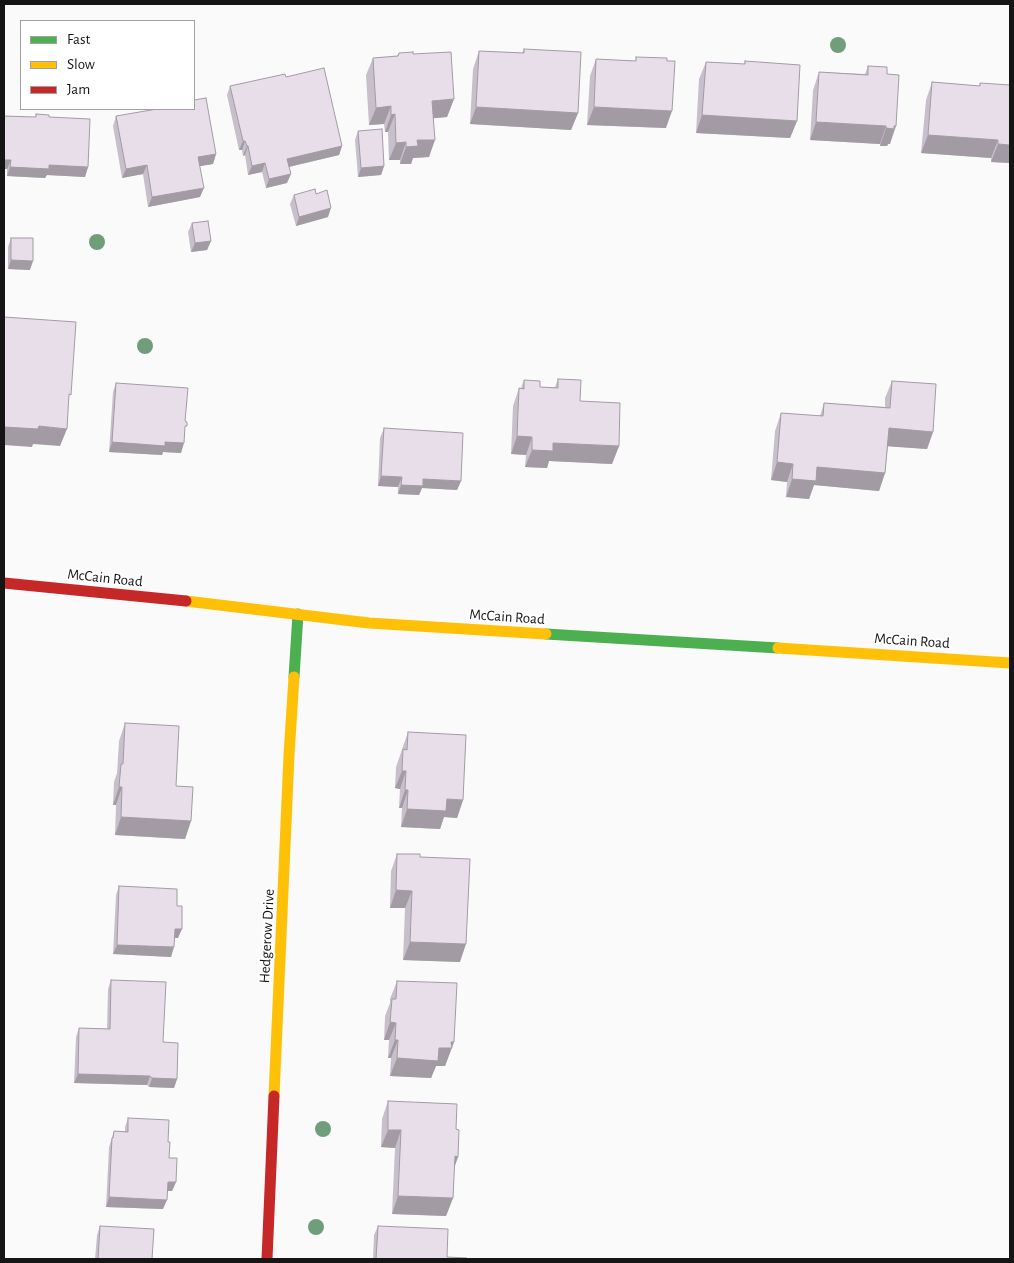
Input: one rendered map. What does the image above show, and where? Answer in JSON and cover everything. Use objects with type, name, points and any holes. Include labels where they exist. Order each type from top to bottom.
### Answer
[{"type":"street","name":"McCain Road","points":[[4,583],[181,600],[369,622],[1010,663]]},
{"type":"street","name":"Hedgerow Drive","points":[[267,1259],[289,755],[298,614]]},
{"type":"building","points":[[524,49],[581,52],[578,113],[476,107],[479,51],[524,53]]},
{"type":"building","points":[[413,52],[413,54],[451,52],[454,99],[432,101],[435,140],[417,140],[418,146],[406,147],[406,142],[396,143],[395,114],[391,115],[391,106],[376,108],[373,58],[398,56],[399,53]]},
{"type":"building","points":[[636,57],[667,58],[667,61],[675,61],[672,111],[594,107],[596,59],[636,61]]},
{"type":"building","points":[[745,61],[800,65],[797,121],[702,115],[706,62],[745,64]]},
{"type":"building","points":[[868,66],[887,67],[887,74],[899,75],[896,126],[894,126],[894,129],[886,128],[886,126],[816,122],[819,72],[868,75]]},
{"type":"building","points":[[324,68],[342,146],[287,159],[291,174],[269,179],[265,163],[252,166],[248,146],[243,141],[230,86],[285,74],[286,77]]},
{"type":"building","points":[[932,82],[980,86],[980,83],[1010,85],[1010,145],[998,144],[998,140],[928,135]]},
{"type":"building","points":[[206,98],[216,154],[198,157],[204,188],[152,197],[147,165],[126,169],[116,116],[151,110],[195,110],[195,100]]},
{"type":"building","points":[[36,114],[49,115],[49,117],[90,119],[88,167],[49,165],[49,169],[10,167],[11,160],[4,160],[4,116],[36,117]]},
{"type":"building","points":[[382,129],[384,166],[361,168],[358,131]]},
{"type":"building","points":[[315,189],[316,194],[327,190],[331,208],[299,217],[294,195]]},
{"type":"building","points":[[208,221],[211,241],[195,243],[192,223]]},
{"type":"building","points":[[11,238],[33,238],[33,261],[11,260]]},
{"type":"building","points":[[4,317],[76,322],[67,429],[39,426],[38,429],[4,427]]},
{"type":"building","points":[[558,379],[581,380],[580,401],[620,403],[619,446],[553,443],[553,451],[532,450],[532,437],[517,436],[519,388],[524,389],[524,380],[540,381],[540,387],[558,388]]},
{"type":"building","points":[[892,381],[936,384],[933,432],[889,428],[885,473],[817,467],[816,481],[792,479],[793,464],[777,462],[781,413],[823,416],[824,403],[890,408]]},
{"type":"building","points":[[116,383],[188,388],[185,421],[187,426],[185,426],[184,443],[165,442],[165,446],[112,442]]},
{"type":"building","points":[[384,428],[463,433],[461,481],[423,479],[423,486],[401,485],[402,477],[381,476]]},
{"type":"building","points":[[125,723],[179,726],[176,786],[193,787],[191,821],[121,817],[122,787],[119,787],[121,764],[123,764]]},
{"type":"building","points":[[408,732],[466,735],[463,800],[447,799],[446,811],[407,809],[406,771],[402,771],[403,749],[407,750]]},
{"type":"building","points":[[397,854],[420,854],[420,857],[470,859],[466,944],[410,942],[412,891],[396,890]]},
{"type":"building","points":[[119,886],[177,889],[177,906],[182,906],[182,929],[175,929],[174,947],[117,945]]},
{"type":"building","points":[[111,980],[166,982],[163,1042],[178,1043],[177,1079],[152,1078],[150,1076],[78,1074],[79,1028],[110,1029]]},
{"type":"building","points":[[397,981],[457,983],[454,1042],[451,1042],[452,1048],[439,1048],[438,1061],[397,1058],[398,1040],[395,1040],[396,1023],[390,1022],[392,999],[396,999]]},
{"type":"building","points":[[388,1101],[457,1104],[456,1129],[459,1130],[458,1157],[455,1156],[453,1198],[398,1196],[401,1130],[388,1130]]},
{"type":"building","points":[[128,1118],[169,1120],[169,1158],[177,1158],[176,1182],[168,1182],[167,1200],[109,1197],[112,1138],[114,1131],[128,1132]]},
{"type":"building","points":[[100,1226],[154,1229],[152,1259],[98,1259]]},
{"type":"building","points":[[378,1226],[448,1229],[447,1257],[467,1259],[376,1259]]},
{"type":"traffic: fast","points":[[294,677],[298,614]]},
{"type":"traffic: fast","points":[[546,634],[778,648]]},
{"type":"traffic: slow","points":[[186,601],[369,623],[546,634]]},
{"type":"traffic: slow","points":[[778,648],[1010,663]]},
{"type":"traffic: slow","points":[[274,1096],[294,677]]},
{"type":"traffic: jam","points":[[4,583],[186,601]]},
{"type":"traffic: jam","points":[[267,1259],[274,1096]]}]
